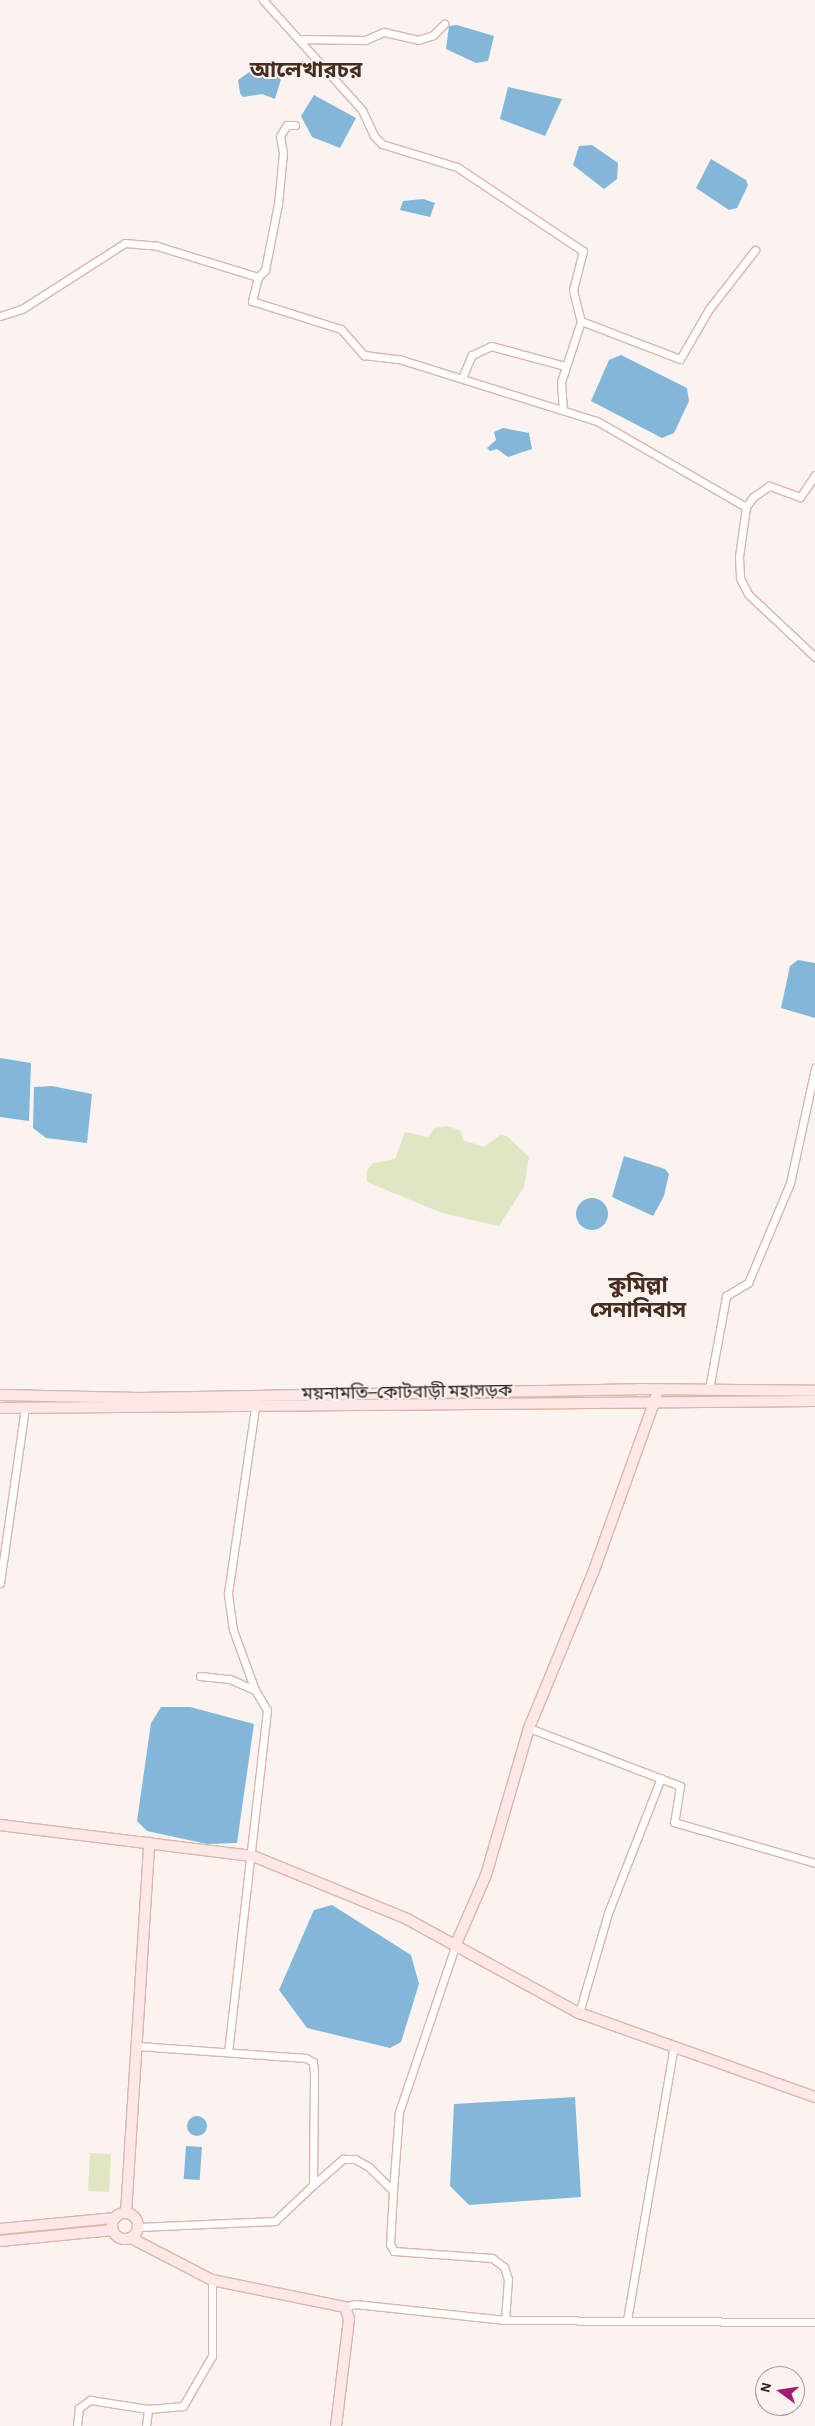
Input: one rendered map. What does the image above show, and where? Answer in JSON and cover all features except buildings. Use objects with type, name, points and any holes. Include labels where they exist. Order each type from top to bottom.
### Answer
[{"type":"main road","name":"ময়নামতি–কোটবাড়ী মহাসড়ক","points":[[0,1408],[657,1389],[815,1391]]},
{"type":"main road","points":[[456,1944],[486,1875],[529,1728],[656,1400],[657,1389]]},
{"type":"main road","name":"ময়নামতি–কোটবাড়ী মহাসড়ক","points":[[0,1395],[256,1401],[815,1400]]},
{"type":"main road","points":[[0,1825],[253,1856],[456,1944],[579,2012],[673,2050],[815,2097]]},
{"type":"main road","points":[[126,2213],[138,2046],[149,1843]]},
{"type":"main road","points":[[0,2229],[115,2218],[126,2213],[133,2216],[138,2227],[131,2238]]},
{"type":"main road","points":[[112,2230],[115,2218]]},
{"type":"main road","points":[[112,2230],[120,2238],[131,2238],[212,2280],[345,2306],[348,2318],[336,2426]]},
{"type":"main road","points":[[0,2241],[112,2230]]},
{"type":"street","points":[[263,0],[362,110],[374,136],[382,144],[457,167],[580,247],[573,299],[581,321],[561,382],[564,410]]},
{"type":"street","points":[[300,39],[365,40],[384,32],[418,40],[434,35],[444,24]]},
{"type":"street","points":[[295,125],[287,125],[280,133],[278,204],[265,270],[258,276],[252,301],[341,329],[364,355],[462,378],[482,389],[564,410],[597,421],[746,507]]},
{"type":"street","points":[[0,316],[22,309],[125,243],[157,246],[258,276]]},
{"type":"street","points":[[581,321],[680,359],[709,309],[754,250]]},
{"type":"street","points":[[462,378],[472,355],[491,346],[565,366]]},
{"type":"street","points":[[815,475],[800,497],[769,486],[746,507],[740,578],[748,594],[815,657]]},
{"type":"street","points":[[709,1390],[726,1296],[748,1283],[790,1183],[815,1068]]},
{"type":"street","points":[[228,2052],[253,1856],[267,1710],[255,1690],[233,1630],[228,1594],[256,1401]]},
{"type":"street","points":[[0,1583],[25,1408]]},
{"type":"street","points":[[200,1676],[230,1679],[255,1690]]},
{"type":"street","points":[[529,1728],[680,1786],[674,1822],[815,1864]]},
{"type":"street","points":[[579,2012],[611,1904],[661,1778]]},
{"type":"street","points":[[456,1944],[399,2112],[390,2244],[394,2251],[492,2258],[504,2267],[508,2279],[505,2320]]},
{"type":"street","points":[[138,2046],[228,2052],[313,2062],[313,2184]]},
{"type":"street","points":[[627,2320],[673,2050]]},
{"type":"street","points":[[138,2227],[275,2221],[313,2184],[343,2159],[355,2159],[394,2191]]},
{"type":"street","points":[[77,2426],[79,2408],[90,2400],[148,2409],[183,2406],[206,2371],[215,2343],[212,2280]]},
{"type":"street","points":[[345,2306],[356,2304],[505,2320],[815,2322]]},
{"type":"street","points":[[146,2426],[148,2409]]},
{"type":"green space","points":[[448,1126],[461,1131],[463,1140],[484,1147],[500,1135],[507,1136],[529,1157],[524,1187],[499,1226],[442,1213],[367,1182],[367,1170],[373,1163],[395,1159],[405,1132],[428,1137],[435,1128]]},
{"type":"green space","points":[[90,2153],[111,2154],[109,2192],[88,2191]]},
{"type":"water","points":[[457,25],[494,36],[488,61],[476,63],[446,49],[449,26]]},
{"type":"water","points":[[258,66],[272,70],[281,79],[275,99],[262,94],[243,97],[240,93],[238,80]]},
{"type":"water","points":[[508,87],[562,99],[545,136],[500,119]]},
{"type":"water","points":[[314,95],[356,118],[340,148],[312,137],[301,116]]},
{"type":"water","points":[[592,145],[618,163],[617,179],[604,189],[573,165],[579,146]]},
{"type":"water","points":[[711,159],[746,180],[748,185],[737,208],[729,210],[696,188]]},
{"type":"water","points":[[423,199],[435,203],[430,217],[400,210],[403,201]]},
{"type":"water","points":[[621,355],[687,388],[689,401],[674,433],[662,438],[591,401],[609,360]]},
{"type":"water","points":[[503,428],[529,433],[532,449],[508,457],[497,449],[490,451],[487,448],[496,440],[494,432]]},
{"type":"water","points":[[798,960],[815,963],[815,1018],[781,1008],[790,966]]},
{"type":"water","points":[[0,1058],[31,1063],[29,1121],[0,1117]]},
{"type":"water","points":[[52,1086],[92,1094],[87,1143],[46,1138],[33,1128],[34,1087]]},
{"type":"water","points":[[624,1156],[665,1169],[669,1174],[664,1196],[653,1216],[612,1197]]},
{"type":"water","points":[[592,1198],[603,1203],[608,1214],[603,1225],[592,1230],[581,1225],[576,1214],[581,1203]]},
{"type":"water","points":[[161,1707],[190,1707],[254,1724],[237,1843],[207,1844],[147,1831],[137,1821],[151,1723]]},
{"type":"water","points":[[332,1905],[411,1955],[419,1984],[401,2042],[390,2048],[307,2028],[279,1990],[314,1910]]},
{"type":"water","points":[[575,2097],[581,2197],[469,2205],[450,2186],[454,2104]]},
{"type":"water","points":[[197,2116],[204,2119],[207,2126],[204,2133],[197,2136],[190,2133],[187,2126],[190,2119]]},
{"type":"water","points":[[186,2146],[202,2147],[200,2180],[184,2179]]},
{"type":"district","name":"আলেখারচর","points":[[306,71]]},
{"type":"district","name":"কুমিল্লা সেনানিবাস","points":[[638,1298]]}]
